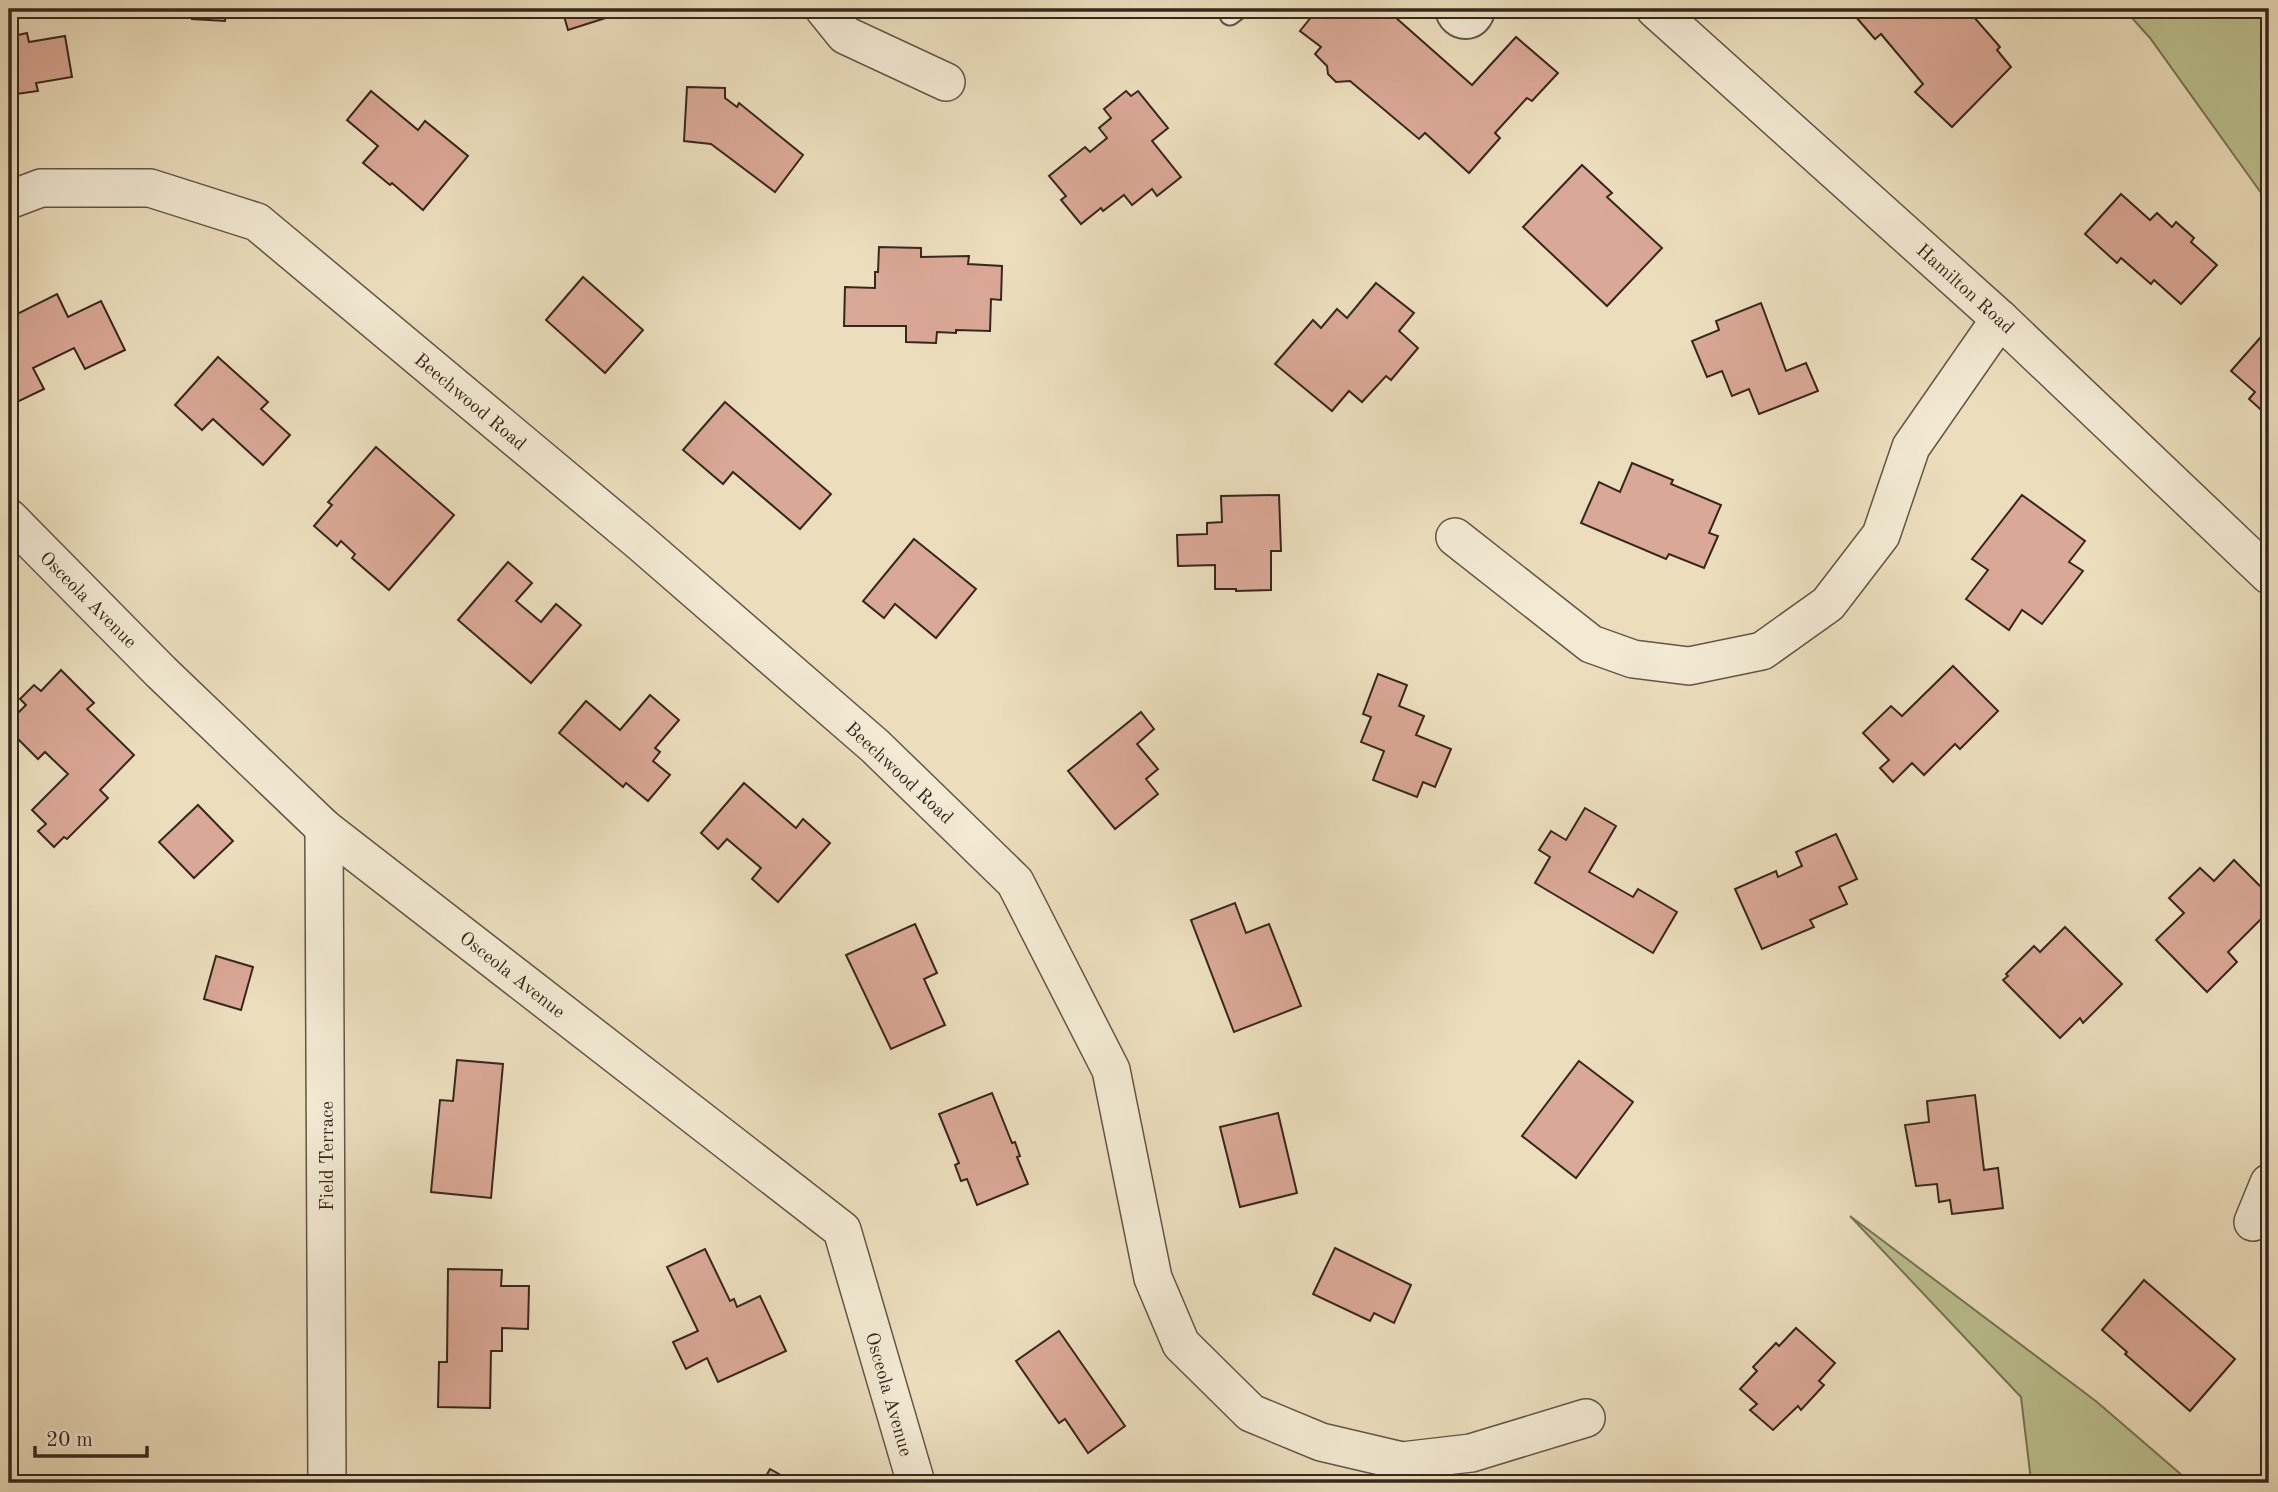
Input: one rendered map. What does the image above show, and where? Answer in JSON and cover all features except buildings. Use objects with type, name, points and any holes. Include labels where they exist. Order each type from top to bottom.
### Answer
[{"type":"street","points":[[824,9],[845,35],[946,82]]},
{"type":"street","name":"Hamilton Road","points":[[1655,9],[2000,319],[2269,575]]},
{"type":"street","name":"Beechwood Road","points":[[9,201],[41,188],[150,188],[257,222],[640,542],[875,746],[1005,872],[1015,882],[1111,1070],[1153,1278],[1181,1344],[1251,1413],[1321,1442],[1402,1461],[1471,1453],[1586,1418]]},
{"type":"street","points":[[1455,537],[1591,644],[1633,659],[1689,666],[1762,651],[1828,604],[1881,535],[1911,447],[2000,319]]},
{"type":"street","name":"Osceola Avenue","points":[[9,518],[161,672],[324,828],[842,1230],[916,1483]]},
{"type":"street","name":"Field Terrace","points":[[324,828],[327,1483]]},
{"type":"street","points":[[2253,1222],[2269,1184]]},
{"type":"lane","points":[[1445,9],[1449,21],[1465,29],[1478,24],[1483,19],[1485,9]]},
{"type":"green space","points":[[2124,9],[2269,9],[2269,204],[2150,38]]},
{"type":"green space","points":[[1850,1216],[2097,1402],[2191,1483],[2029,1483],[2031,1481],[2021,1397]]}]
